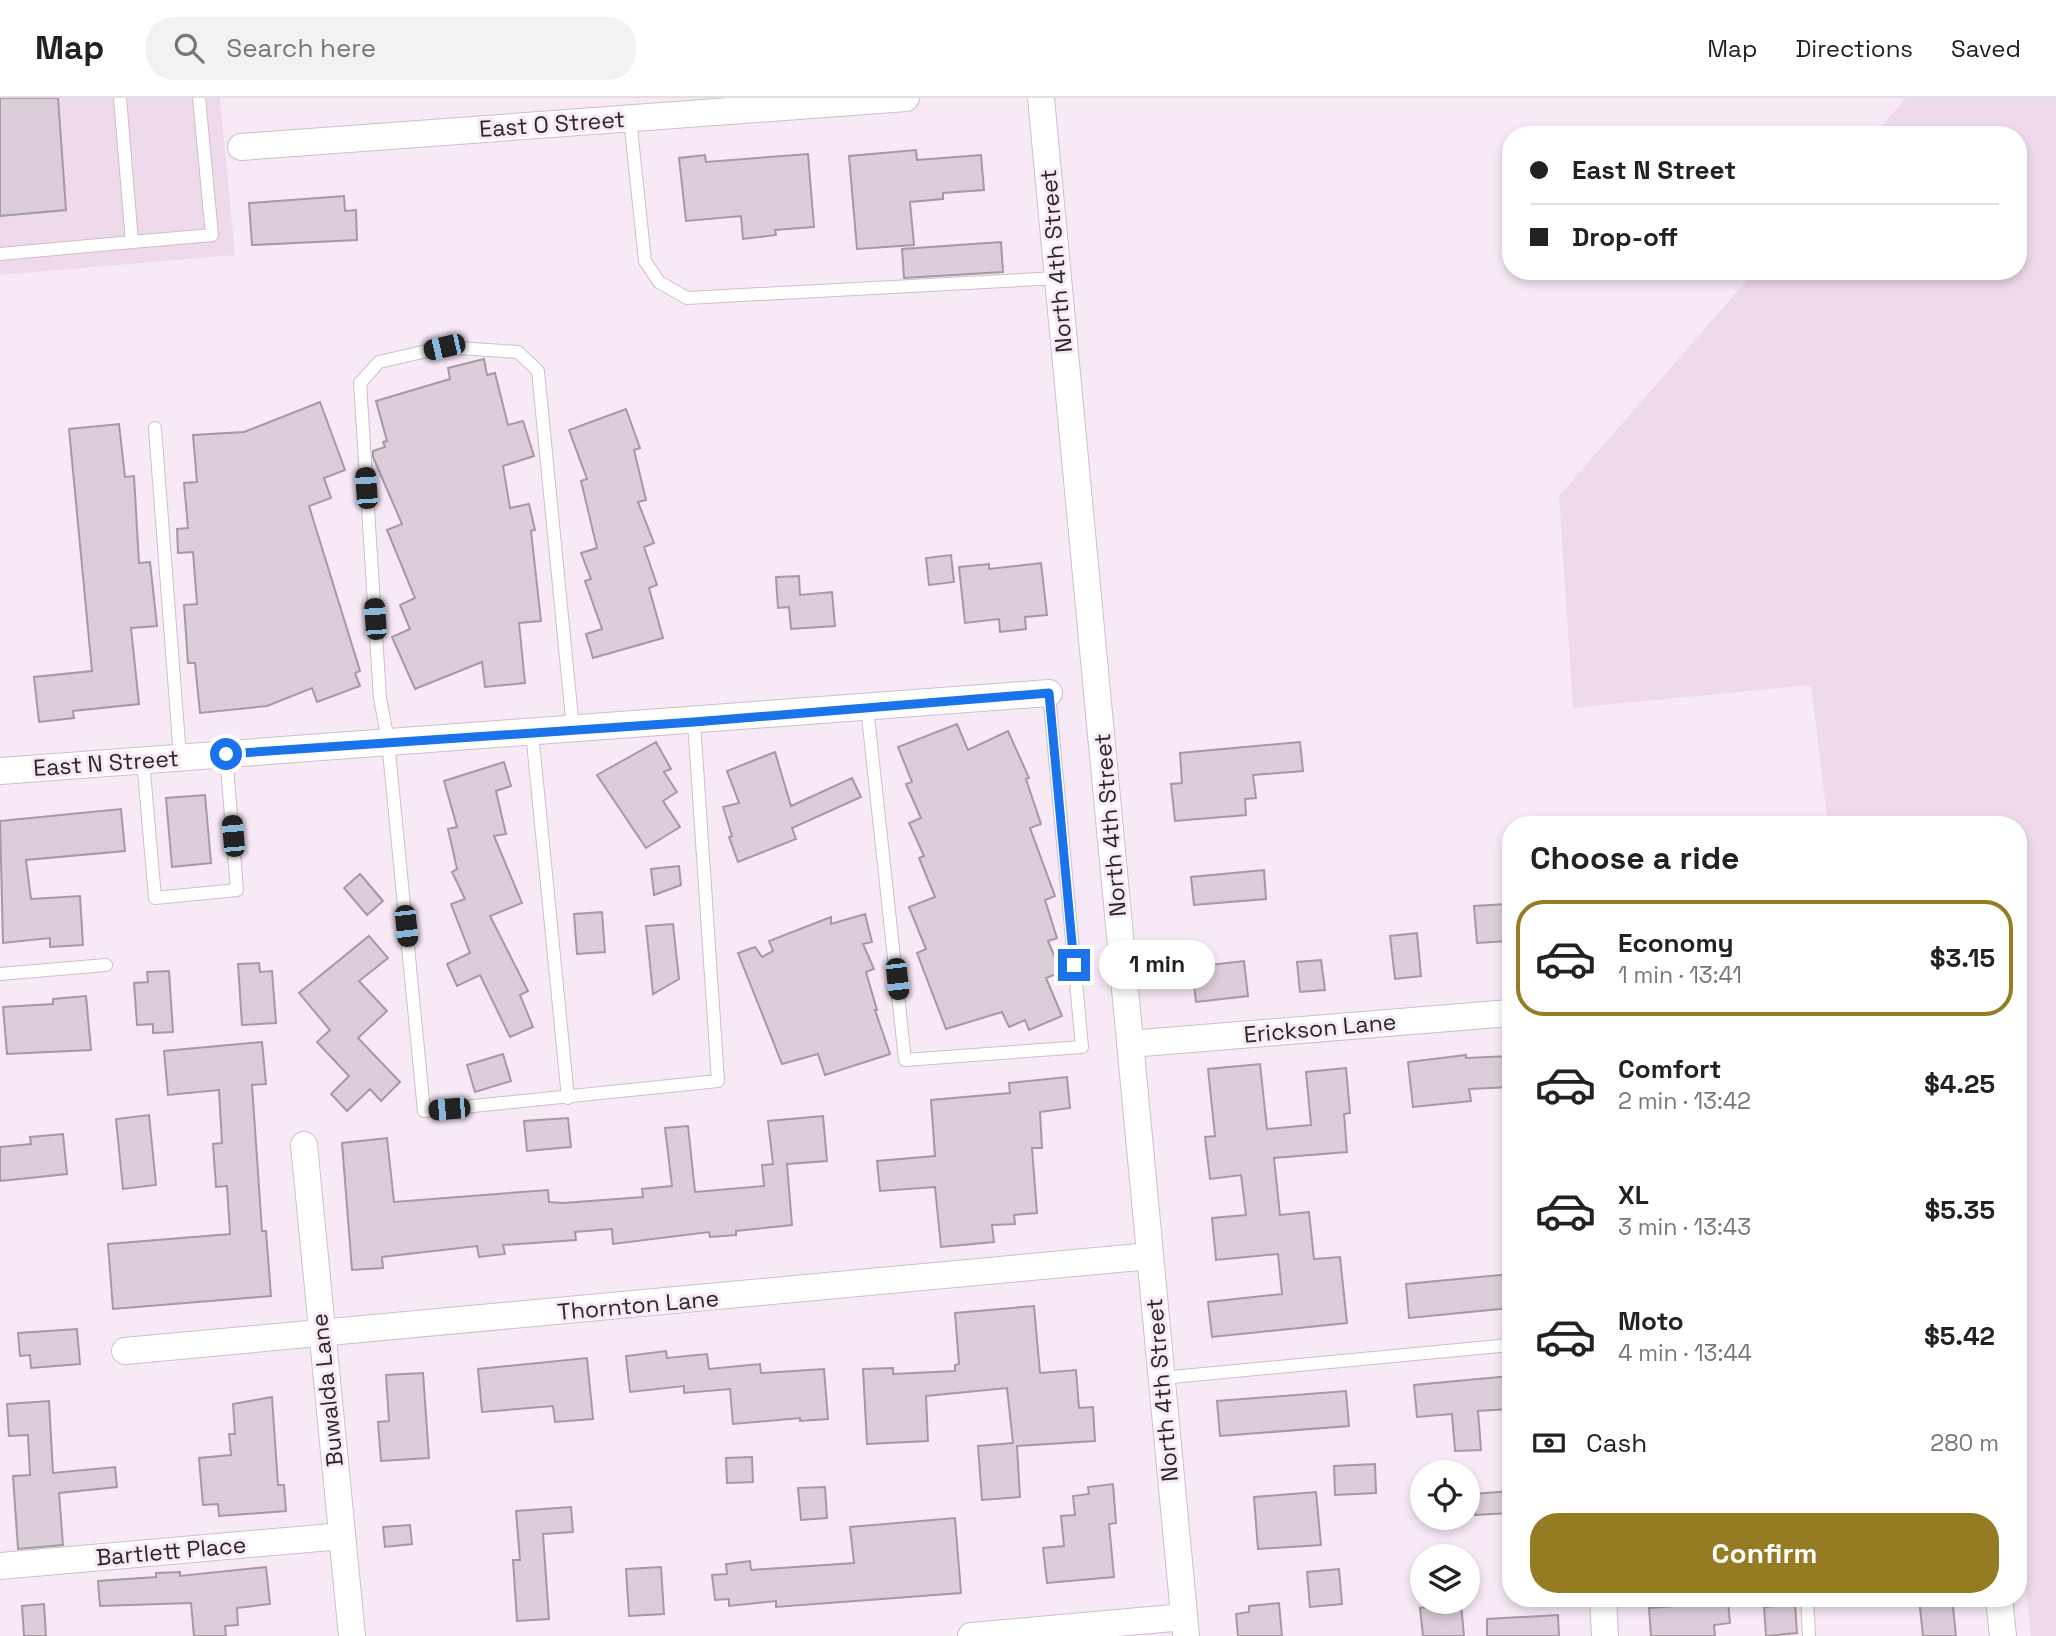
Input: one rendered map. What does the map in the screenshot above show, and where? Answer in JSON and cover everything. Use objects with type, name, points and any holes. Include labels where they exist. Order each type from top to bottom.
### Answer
[{"type":"street","name":"East O Street","points":[[241,148],[629,108],[906,98]]},
{"type":"street","name":"North 4th Street","points":[[1041,98],[1185,1627]]},
{"type":"street","name":"East N Street","points":[[0,771],[388,741],[694,722],[1049,693]]},
{"type":"street","name":"Erickson Lane","points":[[1130,1044],[1502,1014]]},
{"type":"street","name":"Buwalda Lane","points":[[304,1145],[352,1636]]},
{"type":"street","name":"Thornton Lane","points":[[125,1351],[322,1335],[1150,1256]]},
{"type":"street","name":"Bartlett Place","points":[[0,1566],[342,1536]]},
{"type":"street","points":[[1603,1607],[1605,1636]]},
{"type":"street","points":[[2000,1607],[2003,1636]]},
{"type":"street","points":[[971,1636],[1185,1627]]},
{"type":"lane","points":[[120,98],[132,242]]},
{"type":"lane","points":[[0,254],[212,235],[199,98]]},
{"type":"lane","points":[[629,108],[645,261],[659,282],[687,298],[1058,278]]},
{"type":"lane","points":[[573,729],[538,371],[519,352],[444,347],[379,362],[360,383],[380,698],[388,741],[425,1111],[718,1081],[694,722]]},
{"type":"lane","points":[[155,428],[180,757]]},
{"type":"lane","points":[[867,708],[905,1060],[1082,1047],[1049,693]]},
{"type":"lane","points":[[532,732],[568,1098]]},
{"type":"lane","points":[[143,760],[155,898],[237,890],[226,754]]},
{"type":"lane","points":[[0,974],[106,965]]},
{"type":"lane","points":[[1161,1378],[1502,1346]]},
{"type":"lane","points":[[1808,1607],[1810,1636]]},
{"type":"shaded area","points":[[0,98],[220,98],[235,255],[0,275]]},
{"type":"shaded area","points":[[1906,98],[2056,98],[2056,1636],[2031,1636],[2027,1600],[2027,816],[1827,816],[1811,685],[1573,708],[1559,496],[1747,280],[2027,280],[2027,126],[1882,126]]},
{"type":"building","points":[[0,98],[58,98],[66,210],[0,216]]},
{"type":"building","points":[[916,150],[917,160],[981,155],[984,190],[943,193],[943,199],[910,202],[914,245],[857,249],[849,156]]},
{"type":"building","points":[[808,154],[814,227],[775,230],[776,235],[743,239],[741,216],[686,221],[679,158],[705,155],[706,162]]},
{"type":"building","points":[[344,196],[345,211],[356,210],[357,240],[252,245],[249,203]]},
{"type":"building","points":[[1001,242],[1003,272],[904,278],[902,249]]},
{"type":"building","points":[[484,359],[487,375],[495,373],[508,425],[523,421],[534,456],[503,466],[510,508],[529,504],[535,530],[531,531],[541,621],[519,623],[525,683],[485,687],[482,662],[415,689],[392,637],[410,629],[400,605],[415,598],[387,530],[402,524],[373,457],[373,451],[385,447],[383,442],[387,441],[376,401],[450,379],[448,368]]},
{"type":"building","points":[[320,402],[345,470],[324,478],[331,498],[309,506],[360,671],[355,673],[360,686],[317,702],[312,688],[267,706],[200,713],[195,663],[188,663],[184,605],[197,604],[193,552],[178,553],[177,529],[188,528],[184,483],[197,482],[193,435],[244,432]]},
{"type":"building","points":[[626,409],[640,448],[634,450],[646,500],[638,502],[654,543],[644,547],[657,585],[649,588],[663,638],[593,658],[586,634],[602,629],[585,581],[591,579],[581,553],[597,548],[581,481],[587,479],[569,430]]},
{"type":"building","points":[[119,424],[125,477],[134,476],[139,563],[150,562],[157,626],[131,628],[139,704],[73,711],[74,718],[39,722],[34,677],[92,671],[69,429]]},
{"type":"building","points":[[951,555],[954,582],[929,585],[926,558]]},
{"type":"building","points":[[1041,563],[1047,615],[1025,617],[1026,629],[1000,632],[999,619],[965,623],[959,567],[989,564],[989,569]]},
{"type":"building","points":[[799,576],[800,595],[832,592],[835,626],[791,629],[789,607],[778,608],[776,577]]},
{"type":"building","points":[[957,724],[968,750],[1008,731],[1029,778],[1026,779],[1041,824],[1030,828],[1055,896],[1045,900],[1057,938],[1048,941],[1061,972],[1046,978],[1062,1016],[1029,1030],[1025,1020],[1009,1027],[1002,1012],[946,1029],[917,953],[926,949],[909,907],[935,897],[919,858],[924,856],[909,823],[921,818],[906,784],[912,782],[898,747]]},
{"type":"building","points":[[656,742],[671,769],[664,772],[677,792],[663,801],[680,827],[646,848],[597,775]]},
{"type":"building","points":[[1300,742],[1303,771],[1253,775],[1256,798],[1245,799],[1246,815],[1175,821],[1171,784],[1182,783],[1180,753]]},
{"type":"building","points":[[775,752],[791,806],[852,778],[861,797],[792,828],[796,839],[738,862],[729,837],[732,836],[723,807],[739,803],[727,771]]},
{"type":"building","points":[[504,762],[511,786],[496,791],[506,834],[494,836],[522,903],[490,916],[528,991],[520,995],[533,1027],[510,1037],[480,975],[457,986],[447,964],[470,953],[451,904],[465,899],[452,872],[457,869],[448,829],[457,827],[444,781]]},
{"type":"building","points":[[205,795],[211,863],[172,867],[166,798]]},
{"type":"building","points":[[121,809],[125,851],[26,860],[31,899],[80,896],[83,945],[50,947],[50,938],[3,943],[0,821]]},
{"type":"building","points":[[679,866],[681,885],[654,895],[651,869]]},
{"type":"building","points":[[1264,870],[1266,899],[1194,905],[1191,877]]},
{"type":"building","points":[[360,874],[383,901],[367,915],[344,888]]},
{"type":"building","points":[[1502,904],[1502,941],[1477,943],[1474,906]]},
{"type":"building","points":[[602,912],[605,952],[577,954],[574,914]]},
{"type":"building","points":[[865,914],[872,942],[863,944],[874,969],[866,972],[890,1054],[825,1075],[818,1054],[782,1064],[738,953],[755,947],[762,957],[773,951],[769,941],[831,917],[831,924]]},
{"type":"building","points":[[673,924],[679,979],[653,994],[646,926]]},
{"type":"building","points":[[1417,933],[1421,976],[1395,979],[1390,936]]},
{"type":"building","points":[[369,936],[388,958],[359,981],[387,1011],[358,1038],[400,1082],[381,1101],[370,1089],[347,1111],[331,1094],[349,1076],[317,1042],[330,1030],[299,993]]},
{"type":"building","points":[[1321,960],[1325,990],[1300,992],[1297,962]]},
{"type":"building","points":[[1244,961],[1248,996],[1196,1002],[1192,967]]},
{"type":"building","points":[[259,963],[260,972],[272,971],[276,1023],[242,1025],[238,964]]},
{"type":"building","points":[[169,971],[173,1032],[153,1033],[153,1024],[137,1025],[134,983],[148,982],[147,972]]},
{"type":"building","points":[[86,996],[91,1050],[7,1054],[3,1007],[53,1004],[53,999]]},
{"type":"building","points":[[262,1042],[266,1084],[252,1085],[262,1231],[266,1231],[271,1296],[113,1309],[108,1244],[230,1234],[227,1186],[216,1187],[213,1144],[222,1143],[219,1090],[168,1095],[164,1051]]},
{"type":"building","points":[[503,1054],[511,1081],[475,1092],[467,1065]]},
{"type":"building","points":[[1466,1055],[1466,1058],[1502,1056],[1502,1087],[1469,1089],[1471,1101],[1413,1107],[1408,1062]]},
{"type":"building","points":[[1260,1064],[1267,1129],[1311,1125],[1306,1072],[1346,1068],[1350,1113],[1344,1114],[1347,1152],[1274,1158],[1280,1215],[1309,1212],[1314,1259],[1340,1257],[1347,1323],[1212,1337],[1208,1302],[1282,1294],[1278,1254],[1216,1260],[1212,1218],[1246,1215],[1241,1175],[1210,1179],[1205,1137],[1215,1136],[1208,1069]]},
{"type":"building","points":[[1067,1077],[1070,1108],[1040,1112],[1042,1148],[1032,1148],[1037,1213],[1014,1215],[1015,1224],[992,1225],[994,1242],[941,1247],[935,1187],[880,1191],[877,1161],[935,1156],[931,1100],[1010,1093],[1009,1083]]},
{"type":"building","points":[[149,1115],[156,1185],[123,1189],[116,1119]]},
{"type":"building","points":[[823,1116],[827,1161],[787,1164],[792,1225],[736,1231],[736,1235],[710,1237],[709,1232],[613,1244],[612,1229],[575,1232],[576,1240],[503,1245],[505,1254],[479,1257],[477,1246],[382,1257],[383,1268],[352,1270],[342,1143],[387,1138],[394,1202],[548,1190],[549,1202],[563,1203],[643,1197],[642,1189],[672,1186],[665,1128],[688,1126],[695,1192],[764,1186],[762,1165],[773,1164],[768,1121]]},
{"type":"building","points":[[568,1118],[571,1147],[527,1151],[524,1121]]},
{"type":"building","points":[[63,1134],[67,1174],[0,1181],[0,1147],[31,1144],[30,1137]]},
{"type":"building","points":[[1502,1275],[1502,1309],[1409,1318],[1406,1284]]},
{"type":"building","points":[[1034,1306],[1040,1373],[1076,1370],[1079,1408],[1093,1407],[1095,1441],[1017,1446],[1020,1497],[982,1500],[978,1446],[1013,1443],[1007,1388],[926,1396],[928,1441],[867,1444],[863,1369],[893,1368],[893,1374],[955,1371],[955,1365],[959,1364],[955,1313]]},
{"type":"building","points":[[77,1329],[80,1364],[31,1368],[30,1355],[20,1356],[18,1333]]},
{"type":"building","points":[[666,1351],[667,1358],[707,1354],[709,1369],[760,1364],[761,1373],[824,1369],[828,1419],[800,1421],[800,1418],[733,1424],[730,1389],[684,1393],[684,1386],[630,1392],[626,1356]]},
{"type":"building","points":[[587,1358],[593,1419],[555,1422],[553,1406],[482,1412],[478,1369]]},
{"type":"building","points":[[423,1373],[429,1458],[381,1461],[378,1422],[389,1421],[386,1375]]},
{"type":"building","points":[[1502,1377],[1502,1410],[1478,1411],[1481,1450],[1455,1451],[1452,1414],[1417,1417],[1414,1385]]},
{"type":"building","points":[[1346,1391],[1349,1426],[1220,1436],[1217,1401]]},
{"type":"building","points":[[272,1397],[278,1485],[284,1485],[286,1511],[219,1516],[218,1504],[203,1505],[199,1458],[231,1455],[229,1434],[235,1434],[233,1404]]},
{"type":"building","points":[[49,1401],[53,1473],[115,1467],[117,1487],[59,1493],[63,1545],[18,1549],[13,1476],[30,1475],[28,1435],[9,1436],[7,1404]]},
{"type":"building","points":[[752,1457],[753,1482],[727,1483],[726,1458]]},
{"type":"building","points":[[1375,1464],[1376,1493],[1335,1495],[1334,1466]]},
{"type":"building","points":[[1113,1484],[1116,1523],[1109,1524],[1114,1577],[1047,1583],[1043,1548],[1064,1546],[1061,1516],[1075,1515],[1073,1496],[1089,1494],[1088,1487]]},
{"type":"building","points":[[825,1487],[827,1518],[801,1520],[798,1488]]},
{"type":"building","points":[[1316,1492],[1321,1545],[1258,1549],[1254,1497]]},
{"type":"building","points":[[1502,1492],[1502,1513],[1480,1515],[1480,1494]]},
{"type":"building","points":[[571,1507],[573,1532],[543,1534],[549,1619],[517,1621],[513,1560],[520,1560],[516,1511]]},
{"type":"building","points":[[955,1518],[961,1593],[776,1607],[776,1601],[729,1606],[729,1599],[715,1600],[712,1575],[727,1574],[726,1564],[750,1561],[751,1570],[854,1563],[850,1527]]},
{"type":"building","points":[[410,1525],[412,1544],[385,1547],[383,1527]]},
{"type":"building","points":[[266,1567],[270,1604],[237,1608],[238,1625],[225,1626],[226,1636],[194,1636],[191,1603],[100,1606],[98,1581],[156,1577],[156,1573],[180,1572],[180,1576]]},
{"type":"building","points":[[661,1567],[664,1614],[629,1616],[626,1569]]},
{"type":"building","points":[[1339,1569],[1342,1604],[1310,1607],[1307,1572]]},
{"type":"building","points":[[1279,1603],[1282,1636],[1238,1636],[1236,1614],[1249,1612],[1249,1606]]},
{"type":"building","points":[[44,1604],[46,1636],[24,1636],[22,1606]]},
{"type":"building","points":[[1728,1607],[1730,1623],[1714,1625],[1715,1636],[1651,1636],[1649,1608]]},
{"type":"building","points":[[1764,1607],[1795,1607],[1797,1633],[1766,1636]]},
{"type":"building","points":[[1920,1607],[1953,1607],[1956,1636],[1923,1636]]},
{"type":"building","points":[[1421,1614],[1462,1614],[1464,1636],[1423,1636]]},
{"type":"building","points":[[1558,1615],[1559,1636],[1487,1636],[1487,1619]]},
{"type":"route","points":[[226,754],[694,722],[1049,693],[1074,965]]}]
